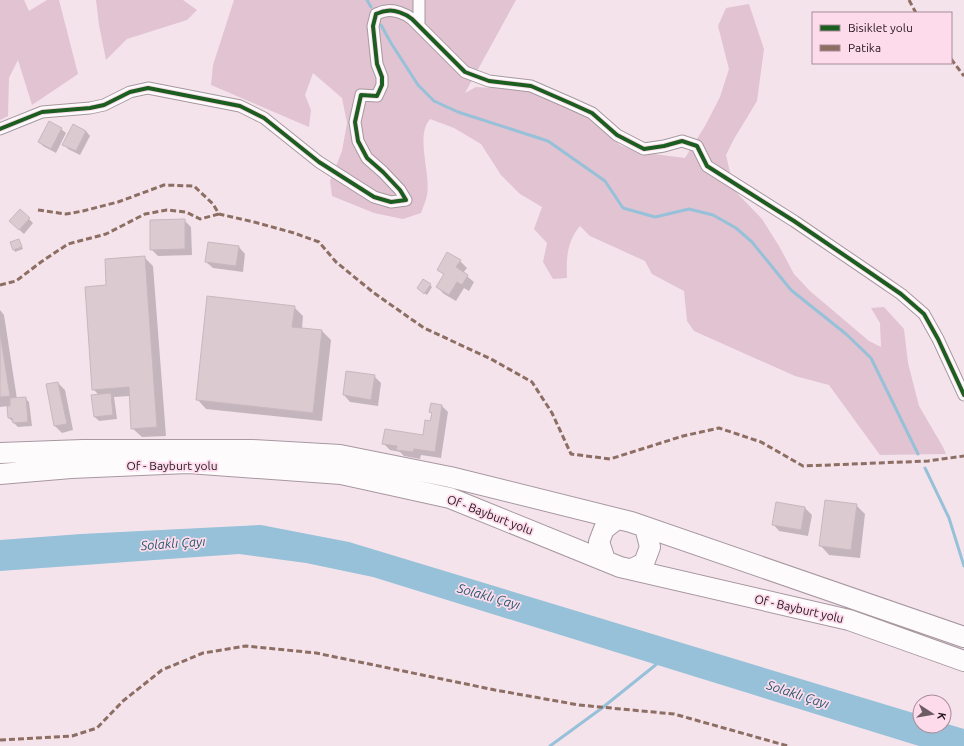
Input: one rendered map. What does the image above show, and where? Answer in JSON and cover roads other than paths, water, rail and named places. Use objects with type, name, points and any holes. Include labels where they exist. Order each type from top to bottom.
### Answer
[{"type":"highway","name":"Of - Bayburt yolu","points":[[0,452],[83,450],[252,450],[340,455],[450,477],[645,527],[964,637]]},
{"type":"highway","name":"Of - Bayburt yolu","points":[[0,474],[71,468],[188,463],[341,474],[450,498],[620,567],[849,620],[964,661]]},
{"type":"highway","points":[[605,560],[599,542],[604,529],[617,519]]},
{"type":"highway","points":[[632,569],[644,562],[650,546],[645,527]]},
{"type":"street","points":[[419,0],[419,26]]},
{"type":"street","points":[[0,129],[42,112],[90,108],[104,105],[130,92],[148,88],[240,106],[264,118],[319,162],[374,197],[391,202],[406,200],[400,190],[384,172],[366,158],[358,141],[355,122],[361,95],[377,96],[382,85],[382,77],[377,64],[373,26],[376,14],[387,10],[408,15],[465,72],[489,81],[531,86],[592,113],[617,135],[644,149],[682,141],[697,146],[707,166],[794,221],[863,268],[901,294],[924,314],[938,339],[964,395]]},
{"type":"water","name":"Solaklı Çayı","points":[[261,525],[349,542],[912,713],[912,734],[952,734],[952,725],[964,729],[964,746],[919,746],[373,577],[306,563],[239,554],[0,571],[0,540],[81,534]]},
{"type":"waterway","points":[[367,0],[371,7]]},
{"type":"waterway","points":[[381,25],[418,85],[434,101],[458,112],[548,141],[605,181],[623,208],[655,217],[689,209],[713,215],[736,228],[752,242],[791,290],[846,334],[871,358],[918,454]]},
{"type":"waterway","points":[[925,468],[949,518],[964,566]]},
{"type":"waterway","points":[[550,746],[602,708],[658,663]]}]
